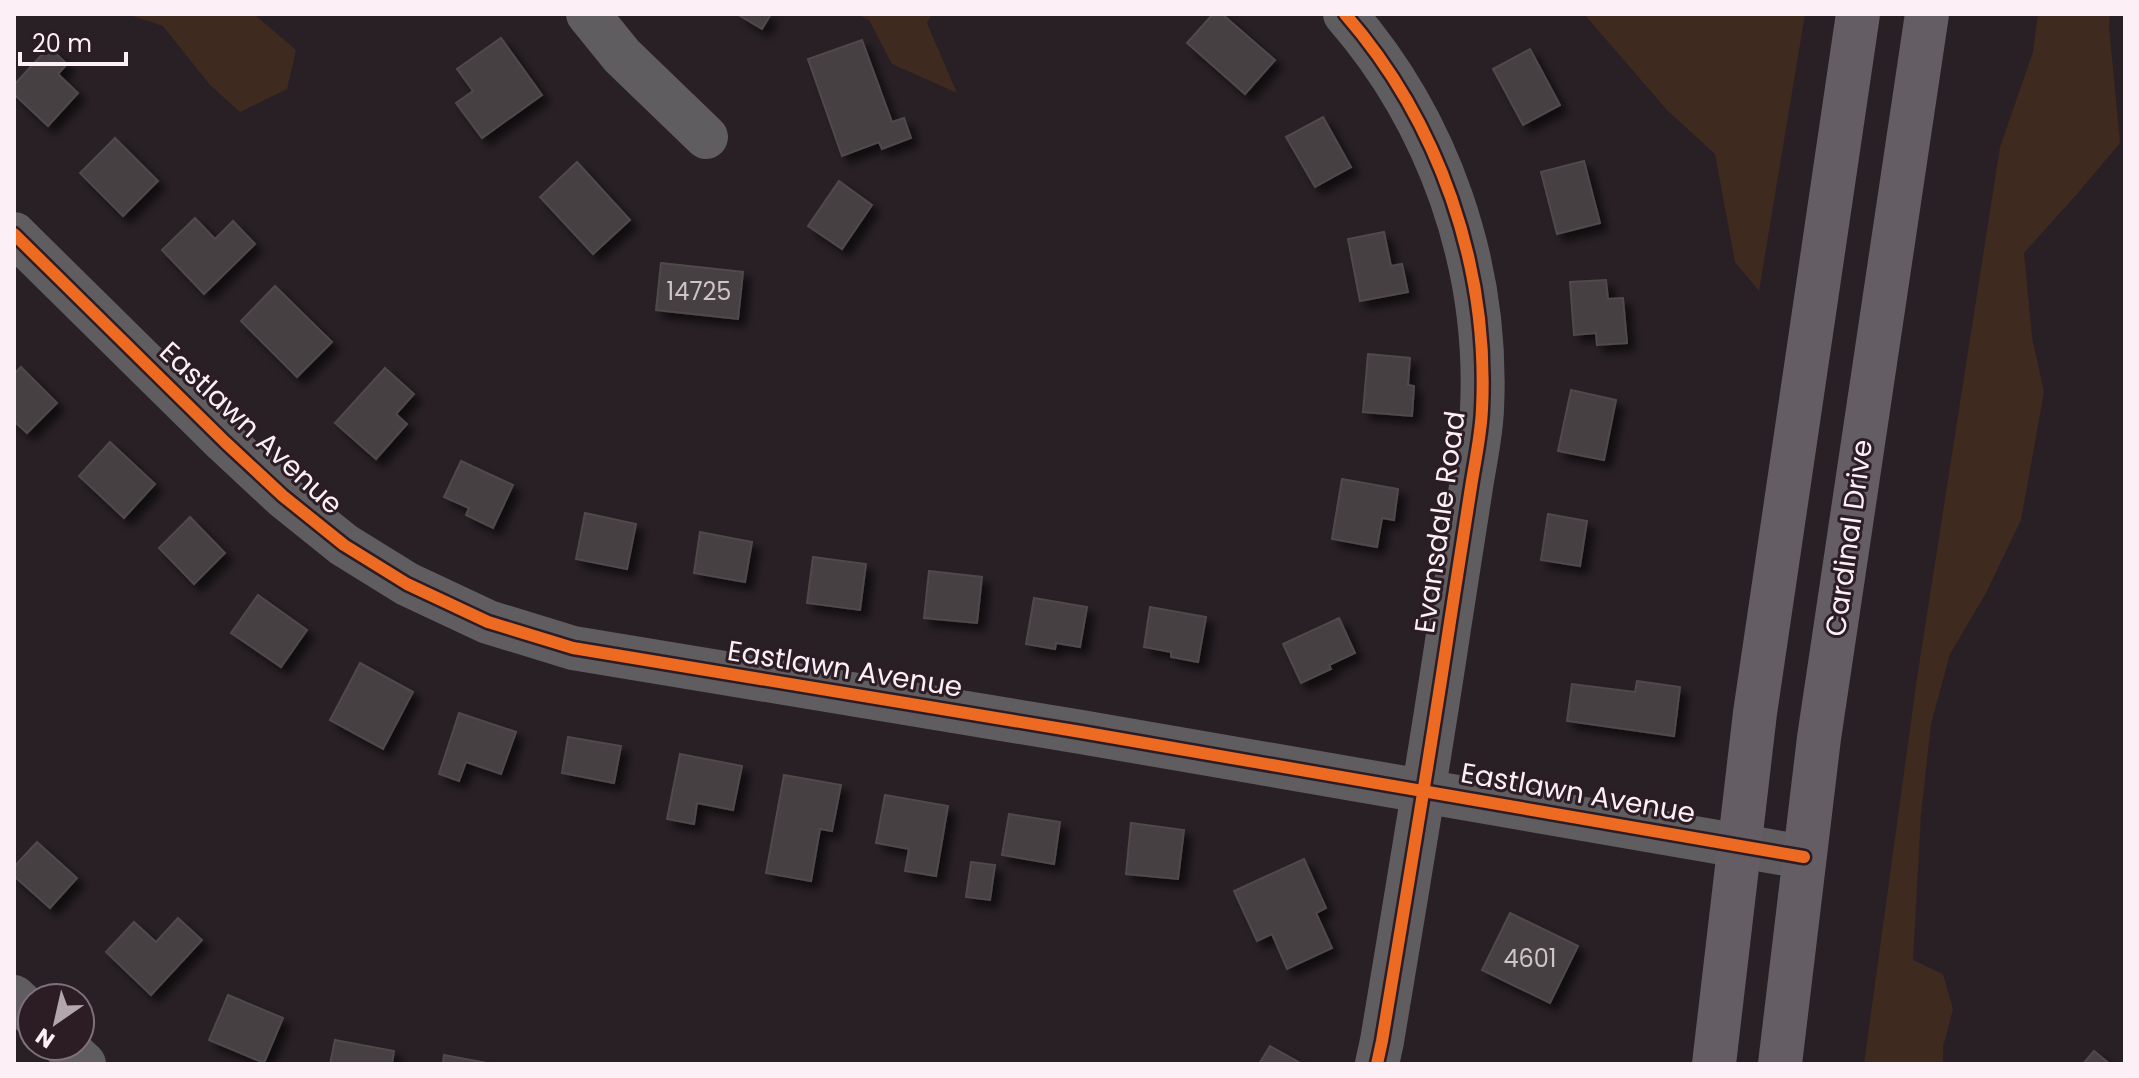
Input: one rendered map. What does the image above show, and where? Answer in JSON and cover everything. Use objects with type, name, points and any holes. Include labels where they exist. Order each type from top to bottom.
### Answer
[{"type":"main road","points":[[1714,1064],[1758,697],[1858,14]]},
{"type":"main road","name":"Cardinal Drive","points":[[1780,1064],[1819,738],[1927,14]]},
{"type":"street","points":[[588,14],[622,56],[706,137]]},
{"type":"street","name":"Evansdale Road","points":[[1345,14],[1401,90],[1427,138],[1457,213],[1471,264],[1482,337],[1482,411],[1424,791],[1377,1064]]},
{"type":"street","name":"Eastlawn Avenue","points":[[14,234],[225,442],[307,516],[344,545],[407,584],[488,622],[573,648],[1065,729],[1804,857]]},
{"type":"shaded area","points":[[127,14],[254,14],[296,50],[287,89],[240,112],[210,85],[163,26]]},
{"type":"shaded area","points":[[857,14],[932,14],[927,23],[957,93],[892,64],[869,20]]},
{"type":"shaded area","points":[[1584,14],[1805,14],[1759,291],[1735,262],[1715,154],[1667,110]]},
{"type":"shaded area","points":[[2038,14],[2110,14],[2120,143],[2024,253],[2032,337],[2044,392],[2021,520],[1986,593],[1950,654],[1931,724],[1921,814],[1913,960],[1943,974],[1953,1009],[1943,1047],[1943,1064],[1864,1064],[1917,678],[2000,147],[2033,52]]},
{"type":"building","points":[[737,14],[771,14],[762,29]]},
{"type":"building","points":[[1213,14],[1222,14],[1275,60],[1245,94],[1187,43]]},
{"type":"building","points":[[501,38],[542,95],[482,138],[456,103],[473,91],[457,69]]},
{"type":"building","points":[[862,40],[892,122],[904,118],[911,138],[882,149],[879,142],[842,156],[808,59]]},
{"type":"building","points":[[49,47],[67,64],[58,74],[78,93],[48,126],[14,94],[14,85]]},
{"type":"building","points":[[1530,49],[1560,105],[1523,125],[1493,69]]},
{"type":"building","points":[[1323,117],[1351,167],[1315,187],[1286,137]]},
{"type":"building","points":[[115,138],[158,181],[123,216],[80,173]]},
{"type":"building","points":[[1584,161],[1600,223],[1557,234],[1541,172]]},
{"type":"building","points":[[577,162],[630,220],[593,254],[540,197]]},
{"type":"building","points":[[839,181],[872,205],[842,249],[808,226]]},
{"type":"building","points":[[195,218],[215,239],[233,221],[255,244],[204,294],[162,250]]},
{"type":"building","points":[[1384,232],[1391,266],[1402,264],[1408,292],[1360,301],[1348,239]]},
{"type":"building","points":[[661,263],[743,272],[738,319],[656,310]]},
{"type":"building","points":[[1606,280],[1608,299],[1623,298],[1627,343],[1597,345],[1596,333],[1574,335],[1570,282]]},
{"type":"building","points":[[275,286],[332,342],[297,377],[241,321]]},
{"type":"building","points":[[1368,354],[1410,358],[1408,385],[1414,386],[1412,416],[1363,412]]},
{"type":"building","points":[[21,367],[57,403],[27,433],[14,421],[14,374]]},
{"type":"building","points":[[385,368],[414,394],[396,414],[407,424],[376,459],[335,423]]},
{"type":"building","points":[[1571,390],[1616,400],[1604,460],[1558,451]]},
{"type":"building","points":[[110,442],[155,484],[124,518],[79,476]]},
{"type":"building","points":[[461,461],[513,485],[493,528],[466,515],[469,508],[444,497]]},
{"type":"building","points":[[1342,479],[1398,489],[1394,520],[1382,518],[1377,547],[1332,539]]},
{"type":"building","points":[[585,513],[636,524],[627,569],[576,559]]},
{"type":"building","points":[[1548,514],[1587,521],[1580,566],[1541,560]]},
{"type":"building","points":[[190,517],[225,553],[194,584],[159,548]]},
{"type":"building","points":[[700,532],[752,542],[745,582],[694,573]]},
{"type":"building","points":[[813,557],[866,564],[860,610],[807,603]]},
{"type":"building","points":[[929,571],[982,577],[977,623],[924,618]]},
{"type":"building","points":[[258,595],[307,630],[281,667],[231,633]]},
{"type":"building","points":[[1034,598],[1087,607],[1080,647],[1056,643],[1055,649],[1026,644]]},
{"type":"building","points":[[1150,607],[1206,617],[1198,662],[1171,657],[1171,652],[1144,647]]},
{"type":"building","points":[[1339,618],[1355,653],[1301,683],[1283,644]]},
{"type":"building","points":[[360,663],[413,692],[383,749],[330,720]]},
{"type":"building","points":[[1637,681],[1680,687],[1674,736],[1567,721],[1572,684],[1635,692]]},
{"type":"building","points":[[459,713],[516,732],[501,774],[466,762],[459,781],[439,774]]},
{"type":"building","points":[[568,737],[621,746],[614,783],[562,773]]},
{"type":"building","points":[[680,754],[742,766],[733,810],[697,803],[694,824],[667,819]]},
{"type":"building","points":[[784,775],[841,785],[832,831],[820,829],[811,881],[766,873]]},
{"type":"building","points":[[885,795],[948,806],[936,876],[905,871],[909,849],[876,843]]},
{"type":"building","points":[[1009,814],[1060,822],[1054,864],[1002,855]]},
{"type":"building","points":[[1131,823],[1184,830],[1178,879],[1126,874]]},
{"type":"building","points":[[37,842],[77,878],[50,908],[14,876],[14,867]]},
{"type":"building","points":[[1304,859],[1326,908],[1316,913],[1332,948],[1287,969],[1272,934],[1257,941],[1234,891]]},
{"type":"building","points":[[971,862],[995,865],[990,900],[966,897]]},
{"type":"building","points":[[1510,913],[1578,946],[1550,1003],[1482,970]]},
{"type":"building","points":[[178,918],[202,940],[151,995],[106,952],[134,922],[156,942]]},
{"type":"building","points":[[228,995],[283,1018],[264,1063],[209,1040]]},
{"type":"building","points":[[335,1040],[394,1051],[392,1064],[330,1064]]},
{"type":"building","points":[[1270,1046],[1302,1064],[1259,1064]]},
{"type":"building","points":[[2094,1051],[2110,1064],[2083,1064]]},
{"type":"building","points":[[444,1055],[492,1064],[443,1064]]},
{"type":"cycle path","points":[[1345,14],[1378,56],[1407,101],[1432,149],[1467,250],[1477,302],[1482,355],[1479,438],[1377,1064]]},
{"type":"cycle path","points":[[14,234],[283,496],[344,545],[407,584],[488,622],[573,648],[1804,857]]}]
